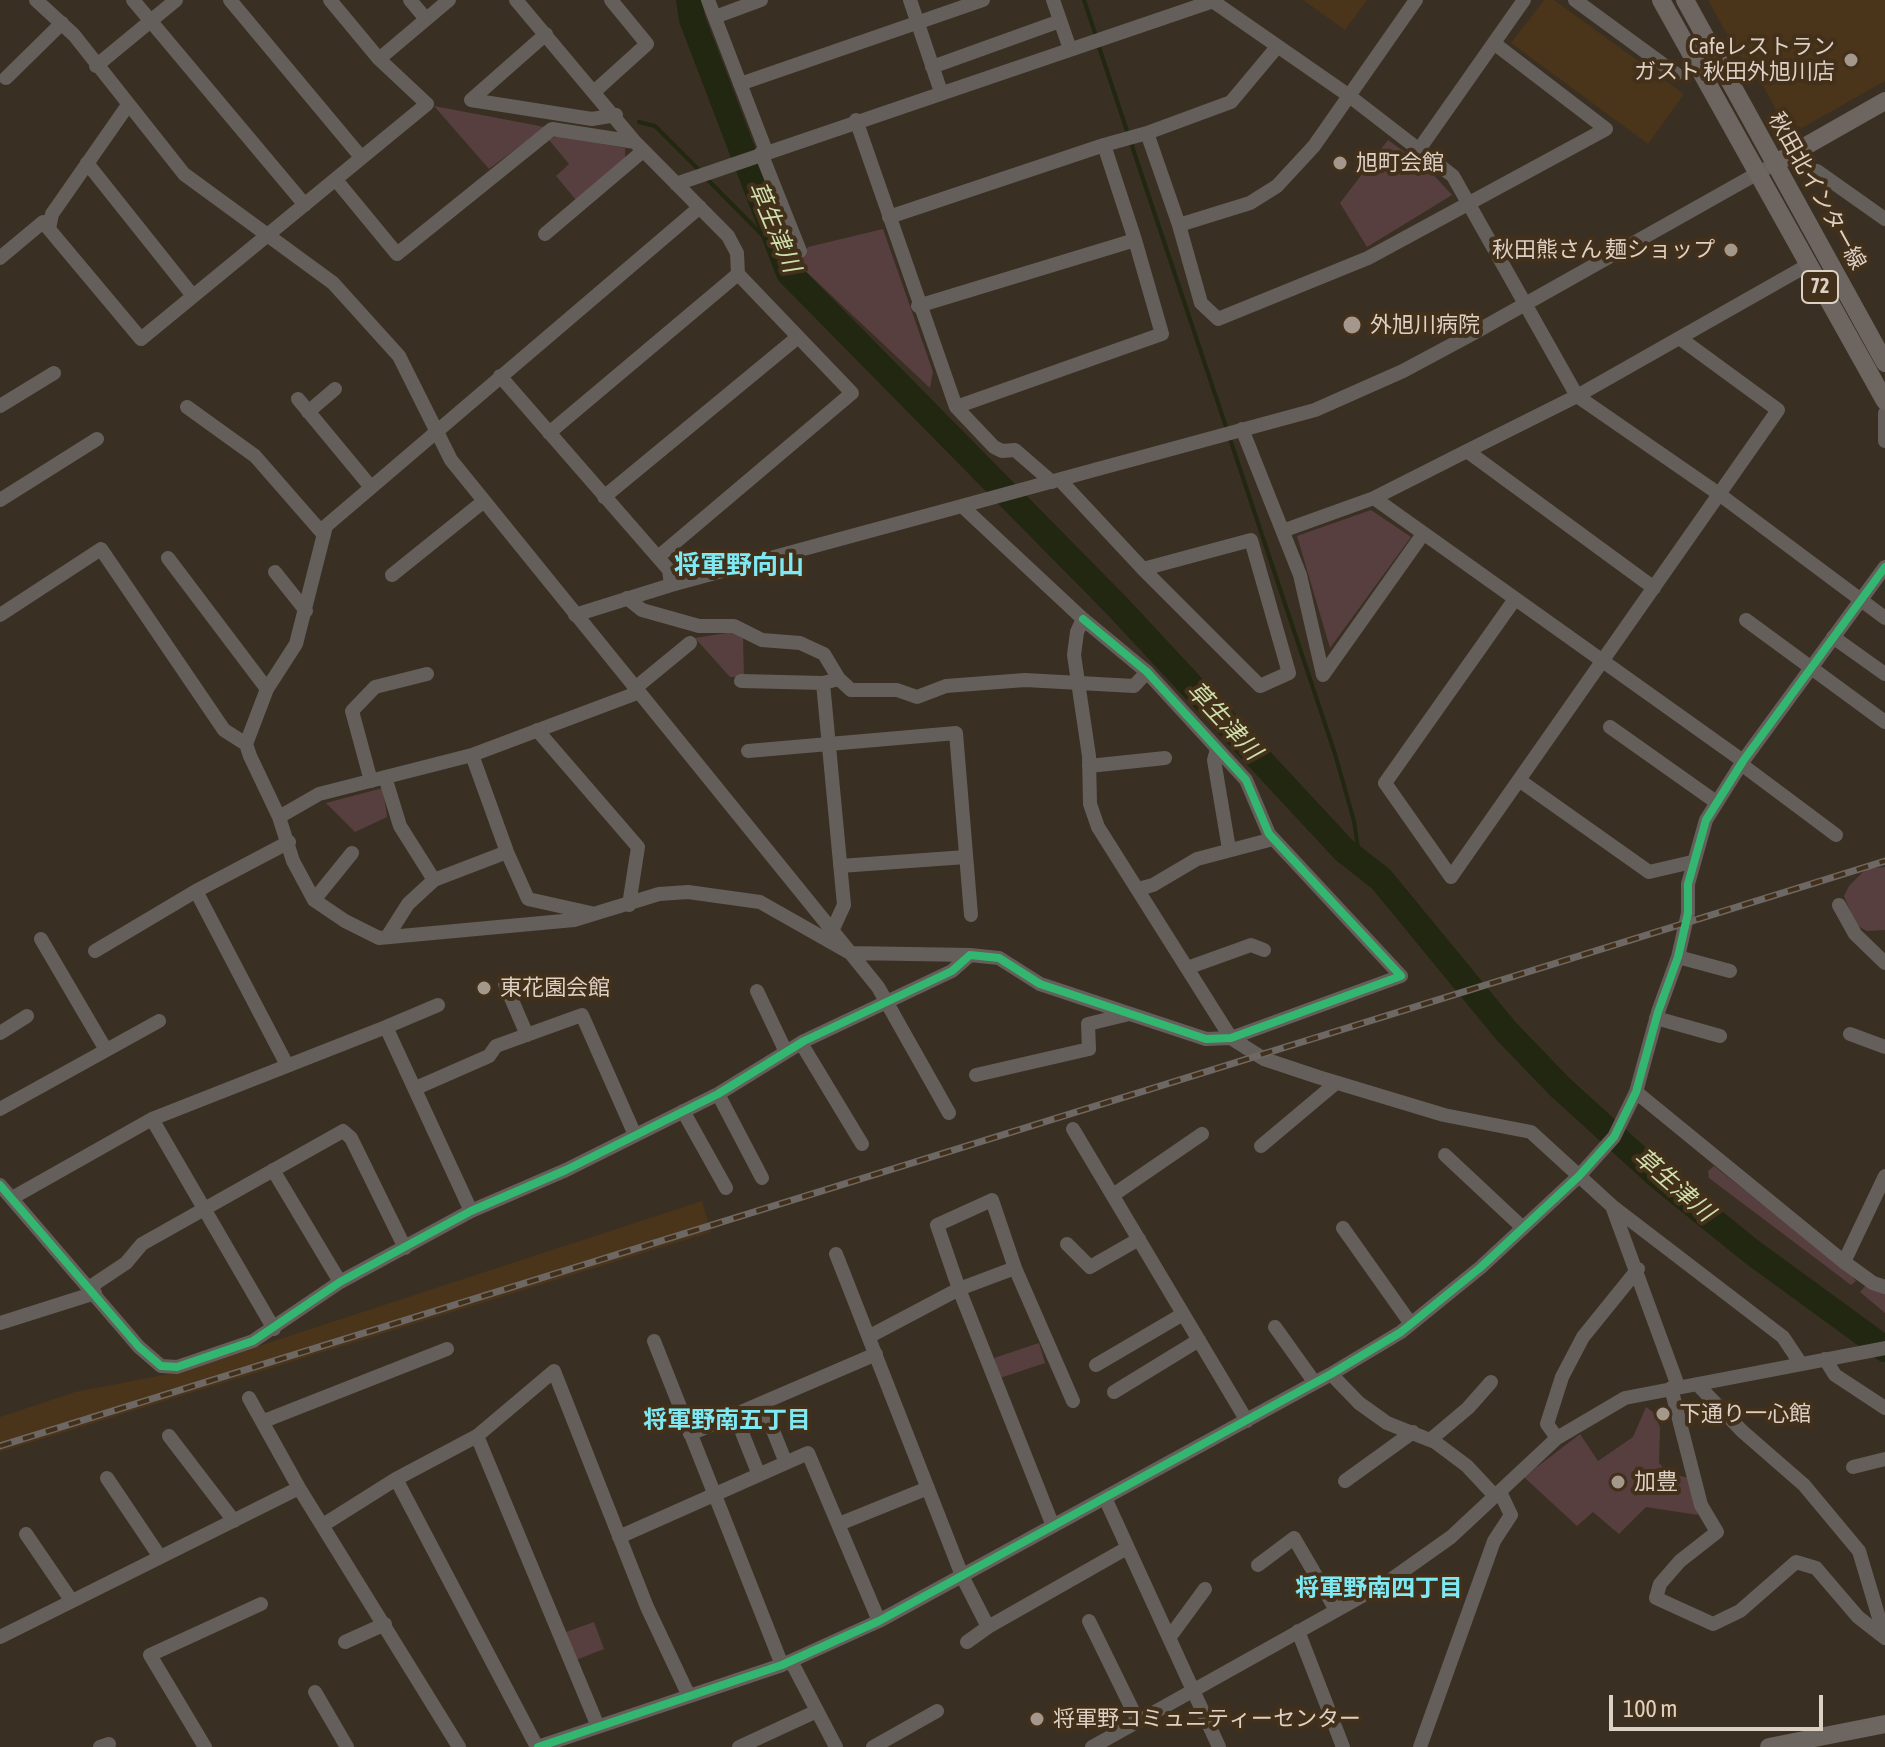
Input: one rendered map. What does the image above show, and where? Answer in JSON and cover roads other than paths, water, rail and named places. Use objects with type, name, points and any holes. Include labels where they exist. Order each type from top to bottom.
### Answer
[{"type":"main road","name":"秋田北インター線","points":[[1661,0],[1885,401]]},
{"type":"main road","name":"秋田北インター線","points":[[1685,0],[1885,363]]},
{"type":"main road","points":[[1774,164],[1885,101]]},
{"type":"main road","points":[[1769,1747],[1885,1724]]},
{"type":"street","points":[[36,0],[62,23],[184,174],[333,283],[399,356],[451,460],[888,1001],[949,1113]]},
{"type":"street","points":[[133,0],[305,205]]},
{"type":"street","points":[[96,66],[176,0]]},
{"type":"street","points":[[230,0],[361,157]]},
{"type":"street","points":[[0,258],[43,222],[141,339],[427,104],[379,59],[330,0]]},
{"type":"street","points":[[410,0],[426,19]]},
{"type":"street","points":[[379,59],[449,0]]},
{"type":"street","points":[[516,0],[639,146],[728,236],[737,253],[738,274],[852,393],[658,557]]},
{"type":"street","points":[[595,91],[647,44],[611,0]]},
{"type":"street","points":[[708,0],[800,251]]},
{"type":"street","points":[[715,17],[761,0]]},
{"type":"street","points":[[910,0],[941,92]]},
{"type":"street","points":[[740,84],[983,0]]},
{"type":"street","points":[[1053,0],[1070,49]]},
{"type":"street","points":[[1179,225],[1250,203],[1277,186],[1314,146],[1416,0]]},
{"type":"street","points":[[1420,148],[1524,0]]},
{"type":"street","points":[[1575,0],[1676,74]]},
{"type":"street","points":[[676,184],[856,120],[1215,1],[1348,95],[1453,176],[1471,202],[1577,396],[1719,494],[1885,618]]},
{"type":"street","points":[[932,67],[1060,21]]},
{"type":"street","points":[[6,78],[62,23]]},
{"type":"street","points":[[546,34],[471,100],[592,119],[616,115]]},
{"type":"street","points":[[1143,134],[1179,225],[1201,303],[1218,319],[1368,258],[1606,129],[1495,44]]},
{"type":"street","points":[[889,217],[1231,102],[1277,47]]},
{"type":"street","points":[[49,229],[52,214],[128,105]]},
{"type":"street","points":[[856,120],[918,306],[956,407],[994,447],[1002,451],[1015,450],[1053,482],[1260,686],[1289,673],[1251,540],[1143,569]]},
{"type":"street","points":[[336,180],[397,254],[552,129],[639,146]]},
{"type":"street","points":[[956,407],[1162,334],[1104,145]]},
{"type":"street","points":[[545,234],[639,146]]},
{"type":"street","points":[[87,163],[193,296]]},
{"type":"street","points":[[575,615],[671,585],[1315,410],[1403,371],[1774,164]]},
{"type":"street","points":[[1817,171],[1885,219]]},
{"type":"street","points":[[246,744],[267,689],[296,644],[326,526],[700,207]]},
{"type":"street","points":[[918,306],[1135,240]]},
{"type":"street","points":[[1285,530],[1374,498],[1577,396],[1808,265]]},
{"type":"street","points":[[549,433],[738,274]]},
{"type":"street","points":[[604,497],[798,337]]},
{"type":"street","points":[[1515,599],[1385,783],[1451,877],[1778,410],[1681,339]]},
{"type":"street","points":[[0,406],[54,373]]},
{"type":"street","points":[[500,376],[669,570],[671,585]]},
{"type":"street","points":[[308,412],[335,389]]},
{"type":"street","points":[[298,399],[370,486]]},
{"type":"street","points":[[187,407],[255,456],[324,535]]},
{"type":"street","points":[[1885,413],[1885,441]]},
{"type":"street","points":[[1240,430],[1285,530],[1300,575],[1323,675],[1423,534]]},
{"type":"street","points":[[0,500],[97,439]]},
{"type":"street","points":[[1467,451],[1654,588]]},
{"type":"street","points":[[1374,498],[1742,762],[1836,835]]},
{"type":"street","points":[[392,575],[484,501]]},
{"type":"street","points":[[0,615],[101,549],[224,730],[246,744],[279,817],[293,861],[314,900],[345,921],[379,938],[574,920],[659,894],[688,892],[760,902],[850,953],[999,958],[1040,984],[1206,1039],[1231,1038],[1401,976],[1273,839],[1246,780],[1147,672],[1083,619],[971,505]]},
{"type":"street","points":[[168,558],[267,689]]},
{"type":"street","points":[[396,1479],[537,1747],[575,1741],[597,1724],[786,1663],[879,1621],[963,1578],[1331,1374],[1411,1324],[1523,1228],[1614,1137],[1634,1097],[1656,1018],[1678,957],[1688,913],[1692,862],[1706,820],[1742,762],[1885,567]]},
{"type":"street","points":[[275,572],[306,611]]},
{"type":"street","points":[[627,598],[642,610],[699,626],[734,626],[762,640],[800,643],[824,654],[839,679],[851,690],[897,690],[917,697],[946,686],[1025,680],[1134,686],[1147,672]]},
{"type":"street","points":[[1083,619],[1077,632],[1074,655],[1089,766],[1090,804],[1098,827],[1231,1038],[1264,1059],[1336,1083],[1444,1115],[1531,1132],[1582,1172],[1612,1206],[1783,1337],[1801,1364]]},
{"type":"street","points":[[1746,620],[1885,722]]},
{"type":"street","points":[[1833,637],[1885,674]]},
{"type":"street","points":[[279,817],[319,794],[472,755],[636,691],[690,643]]},
{"type":"street","points":[[427,674],[375,687],[352,711],[400,826],[434,880]]},
{"type":"street","points":[[741,681],[823,683],[839,679]]},
{"type":"street","points":[[823,683],[844,905],[832,931]]},
{"type":"street","points":[[1610,727],[1716,802]]},
{"type":"street","points":[[537,730],[638,847],[629,905]]},
{"type":"street","points":[[748,751],[956,733],[971,915]]},
{"type":"street","points":[[1217,749],[1214,760],[1229,849]]},
{"type":"street","points":[[472,755],[507,852],[528,899],[596,914]]},
{"type":"street","points":[[1089,766],[1165,758]]},
{"type":"street","points":[[1519,780],[1649,872],[1692,862]]},
{"type":"street","points":[[1138,889],[1153,885],[1197,859],[1273,839]]},
{"type":"street","points":[[95,951],[196,891],[289,842]]},
{"type":"street","points":[[387,937],[408,904],[434,880],[507,852]]},
{"type":"street","points":[[314,900],[352,853]]},
{"type":"street","points":[[840,866],[966,857]]},
{"type":"street","points":[[196,891],[287,1065]]},
{"type":"street","points":[[1839,905],[1855,934],[1885,963]]},
{"type":"street","points":[[41,939],[106,1050]]},
{"type":"street","points":[[1187,968],[1251,945],[1264,950]]},
{"type":"street","points":[[0,1185],[139,1347],[161,1366],[177,1367],[212,1357],[274,1329],[340,1282],[471,1211],[718,1094],[801,1043],[952,971],[970,955]]},
{"type":"street","points":[[1678,957],[1730,971]]},
{"type":"street","points":[[505,984],[527,1035]]},
{"type":"street","points":[[757,991],[786,1052]]},
{"type":"street","points":[[12,1198],[152,1119],[438,1005]]},
{"type":"street","points":[[976,1075],[1089,1049],[1088,1024],[1129,1014]]},
{"type":"street","points":[[416,1088],[489,1056],[496,1046],[582,1015],[635,1135]]},
{"type":"street","points":[[0,1033],[27,1016]]},
{"type":"street","points":[[1656,1018],[1720,1036]]},
{"type":"street","points":[[0,1109],[159,1021]]},
{"type":"street","points":[[386,1027],[471,1211]]},
{"type":"street","points":[[1850,1034],[1885,1047]]},
{"type":"street","points":[[801,1043],[862,1144]]},
{"type":"street","points":[[1261,1146],[1336,1083]]},
{"type":"street","points":[[718,1094],[762,1178]]},
{"type":"street","points":[[1634,1097],[1844,1262],[1873,1283],[1885,1287]]},
{"type":"street","points":[[683,1111],[726,1188]]},
{"type":"street","points":[[152,1119],[274,1329]]},
{"type":"street","points":[[1073,1129],[1247,1421]]},
{"type":"street","points":[[0,1323],[92,1290],[126,1263],[142,1244],[343,1131],[351,1138],[405,1248]]},
{"type":"street","points":[[1113,1195],[1202,1134]]},
{"type":"street","points":[[1445,1155],[1523,1228]]},
{"type":"street","points":[[273,1170],[340,1282]]},
{"type":"street","points":[[1844,1262],[1885,1176]]},
{"type":"street","points":[[1053,1526],[959,1289],[937,1225],[992,1200],[1015,1268],[1073,1401]]},
{"type":"street","points":[[1612,1206],[1638,1269],[1674,1387],[1701,1505],[1717,1532],[1680,1561],[1660,1584],[1656,1598],[1713,1624],[1740,1611],[1796,1562],[1816,1568],[1858,1617],[1885,1638],[1859,1551],[1804,1485],[1742,1431],[1697,1384]]},
{"type":"street","points":[[1343,1228],[1411,1324]]},
{"type":"street","points":[[1067,1244],[1090,1267],[1139,1239]]},
{"type":"street","points":[[836,1254],[963,1578],[988,1627]]},
{"type":"street","points":[[870,1336],[959,1289],[1015,1268]]},
{"type":"street","points":[[1557,1438],[1547,1424],[1562,1377],[1583,1337],[1638,1269]]},
{"type":"street","points":[[1096,1365],[1183,1314]]},
{"type":"street","points":[[1275,1327],[1315,1383]]},
{"type":"street","points":[[1114,1392],[1199,1340]]},
{"type":"street","points":[[654,1341],[786,1663],[836,1747]]},
{"type":"street","points":[[1092,1747],[1389,1581],[1498,1494],[1557,1438],[1625,1398],[1885,1348]]},
{"type":"street","points":[[264,1421],[447,1349]]},
{"type":"street","points":[[690,1434],[876,1354]]},
{"type":"street","points":[[1827,1359],[1835,1375],[1885,1408]]},
{"type":"street","points":[[323,1525],[396,1479],[477,1436],[554,1371],[619,1537],[688,1694]]},
{"type":"street","points":[[1331,1374],[1359,1403],[1387,1423],[1430,1440],[1467,1466],[1498,1494],[1511,1515],[1494,1541],[1420,1747]]},
{"type":"street","points":[[1430,1440],[1468,1408],[1491,1382]]},
{"type":"street","points":[[249,1398],[299,1488],[459,1747]]},
{"type":"street","points":[[762,1403],[786,1463]]},
{"type":"street","points":[[735,1415],[759,1475]]},
{"type":"street","points":[[1345,1481],[1413,1432]]},
{"type":"street","points":[[169,1436],[234,1521]]},
{"type":"street","points":[[477,1436],[597,1724]]},
{"type":"street","points":[[619,1537],[808,1453],[879,1621]]},
{"type":"street","points":[[1853,1467],[1885,1459]]},
{"type":"street","points":[[107,1478],[160,1557]]},
{"type":"street","points":[[0,1637],[299,1488]]},
{"type":"street","points":[[839,1524],[928,1488]]},
{"type":"street","points":[[1105,1498],[1195,1688],[1219,1747]]},
{"type":"street","points":[[26,1534],[71,1600]]},
{"type":"street","points":[[1258,1565],[1294,1538],[1336,1610]]},
{"type":"street","points":[[967,1642],[1127,1548]]},
{"type":"street","points":[[1169,1638],[1205,1589]]},
{"type":"street","points":[[205,1747],[150,1655],[261,1604]]},
{"type":"street","points":[[1089,1621],[1138,1721]]},
{"type":"street","points":[[345,1642],[385,1624]]},
{"type":"street","points":[[1298,1631],[1343,1747]]},
{"type":"street","points":[[315,1692],[347,1747]]},
{"type":"street","points":[[739,1747],[817,1711]]},
{"type":"street","points":[[873,1747],[937,1711]]},
{"type":"street","points":[[1842,1747],[1852,1731]]},
{"type":"waterway","name":"草生津川","points":[[689,0],[692,19],[789,273],[1118,607],[1344,850],[1381,879],[1506,1031],[1560,1087],[1659,1177],[1752,1252],[1885,1349]]},
{"type":"waterway","points":[[1084,0],[1096,36]]},
{"type":"waterway","points":[[1098,44],[1128,134]]},
{"type":"waterway","points":[[639,122],[655,126],[700,171]]},
{"type":"waterway","points":[[1131,143],[1227,430]]},
{"type":"waterway","points":[[706,178],[783,256]]},
{"type":"waterway","points":[[1230,439],[1335,754],[1354,821],[1360,862]]},
{"type":"railway","points":[[0,1446],[1885,861]]},
{"type":"place","name":"Cafeレストラン ガスト 秋田外旭川店","points":[[1851,60]]},
{"type":"place","name":"旭町会館","points":[[1340,163]]},
{"type":"place","name":"秋田熊さん 麺ショップ","points":[[1731,250]]},
{"type":"place","name":"外旭川病院","points":[[1352,325]]},
{"type":"place","name":"東花園会館","points":[[484,988]]},
{"type":"place","name":"下通り一心館","points":[[1663,1414]]},
{"type":"place","name":"加豊","points":[[1618,1482]]},
{"type":"place","name":"将軍野コミュニティーセンター","points":[[1037,1719]]},
{"type":"district","name":"将軍野向山","points":[[739,566]]},
{"type":"district","name":"将軍野南五丁目","points":[[727,1420]]},
{"type":"district","name":"将軍野南四丁目","points":[[1379,1588]]}]
